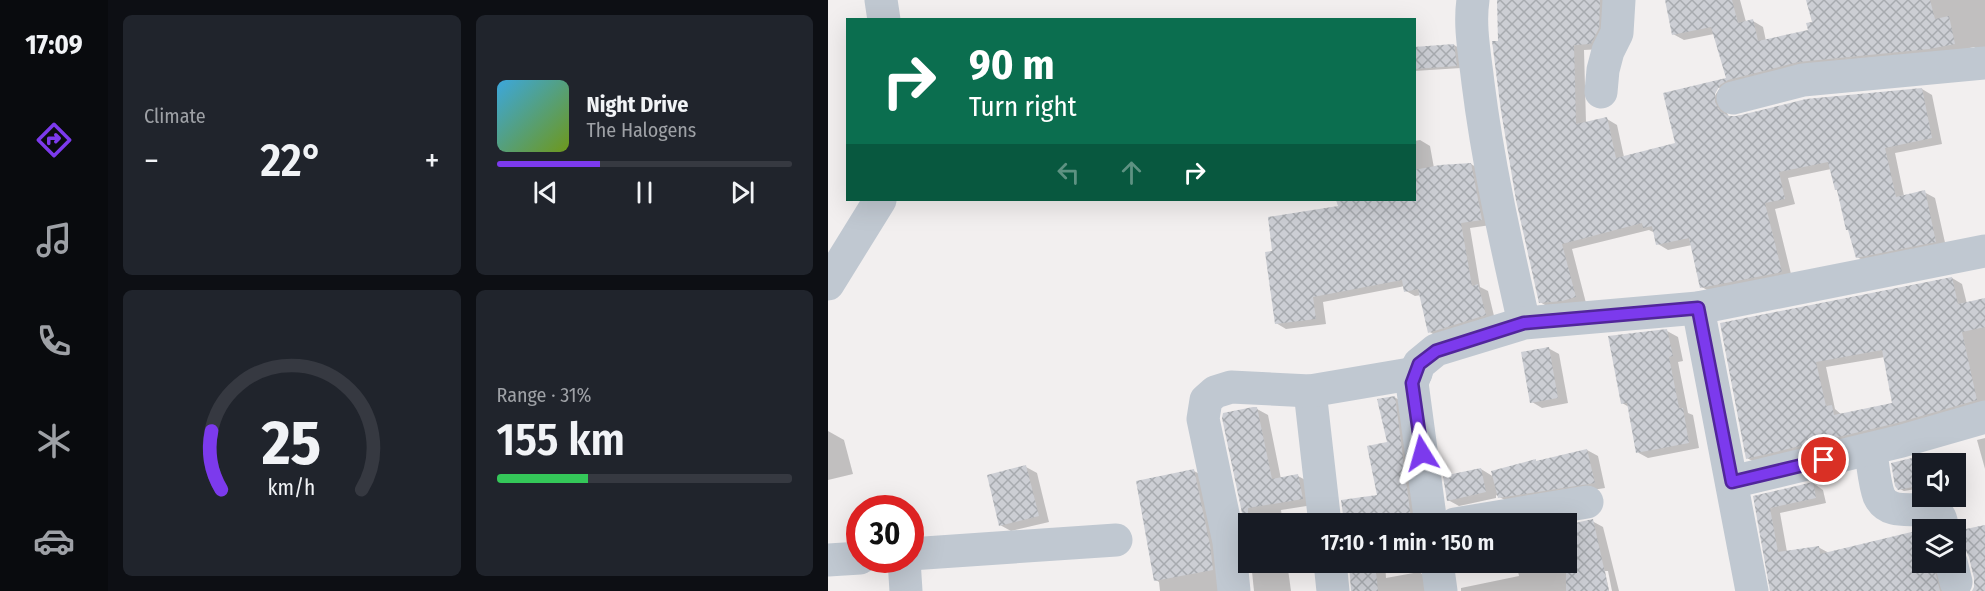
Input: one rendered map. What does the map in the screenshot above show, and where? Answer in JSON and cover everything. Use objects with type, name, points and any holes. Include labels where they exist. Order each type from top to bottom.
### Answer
[{"type":"street","points":[[881,0],[884,18]]},
{"type":"street","points":[[1473,0],[1475,56],[1484,134],[1499,214],[1524,323]]},
{"type":"street","points":[[1601,92],[1608,51],[1617,33],[1619,0]]},
{"type":"street","points":[[1733,98],[1803,80],[1985,63]]},
{"type":"street","points":[[828,284],[879,201]]},
{"type":"street","points":[[1430,513],[1412,383],[1419,364],[1436,351],[1524,323],[1698,308],[1985,251]]},
{"type":"street","points":[[1698,308],[1752,591]]},
{"type":"street","points":[[1234,591],[1229,542],[1203,419],[1206,400],[1215,392],[1231,387],[1310,391],[1416,373]]},
{"type":"street","points":[[1310,391],[1324,513]]},
{"type":"street","points":[[1732,482],[1870,449],[1985,417]]},
{"type":"street","points":[[1870,449],[1879,495],[1884,502],[1894,508],[1907,511],[1936,513],[1940,519]]},
{"type":"street","points":[[1521,513],[1587,502]]},
{"type":"street","points":[[924,553],[1116,540]]},
{"type":"street","points":[[828,560],[846,559]]},
{"type":"street","points":[[905,573],[906,591]]},
{"type":"street","points":[[1331,573],[1333,591]]},
{"type":"street","points":[[1439,573],[1441,591]]},
{"type":"building","points":[[1497,0],[1600,0],[1599,28],[1591,44],[1574,45],[1576,124],[1607,117],[1616,158],[1675,143],[1663,93],[1726,78],[1711,27],[1672,35],[1665,0],[1732,0],[1738,23],[1753,19],[1758,41],[1808,30],[1806,23],[1812,22],[1806,0],[1930,0],[1935,19],[1949,16],[1955,44],[1929,49],[1798,62],[1728,80],[1720,85],[1715,94],[1715,102],[1720,111],[1729,116],[1737,116],[1806,99],[1922,88],[1932,138],[1885,148],[1896,197],[1925,190],[1936,242],[1856,258],[1828,162],[1779,172],[1785,199],[1765,203],[1782,272],[1700,288],[1689,238],[1656,245],[1652,226],[1643,228],[1642,223],[1562,244],[1576,297],[1539,303],[1516,200],[1501,111],[1492,41],[1498,41]]},
{"type":"building","points":[[1454,44],[1457,66],[1416,69],[1416,47]]},
{"type":"building","points":[[1471,163],[1482,220],[1461,223],[1472,286],[1478,284],[1486,315],[1428,333],[1418,289],[1404,292],[1402,280],[1313,297],[1316,319],[1275,324],[1265,252],[1272,251],[1268,217],[1338,206],[1336,201],[1416,201],[1416,170]]},
{"type":"building","points":[[1952,277],[1958,304],[1985,298],[1985,327],[1962,332],[1977,400],[1897,423],[1746,459],[1720,323]],"holes":[[[1882,350],[1892,403],[1834,415],[1832,405],[1826,406],[1816,362]]]},
{"type":"building","points":[[1667,329],[1673,356],[1669,357],[1679,408],[1683,408],[1689,443],[1636,453],[1627,403],[1621,404],[1608,336]]},
{"type":"building","points":[[1549,347],[1558,398],[1530,403],[1521,352]]},
{"type":"building","points":[[1395,396],[1410,513],[1343,513],[1341,500],[1377,495],[1367,446],[1387,442],[1377,399]]},
{"type":"building","points":[[1257,407],[1272,479],[1298,474],[1303,499],[1248,508],[1248,513],[1242,513],[1222,418],[1223,413]]},
{"type":"building","points":[[1587,449],[1595,483],[1498,498],[1491,471]]},
{"type":"building","points":[[1912,458],[1912,487],[1898,490],[1895,486],[1891,463]]},
{"type":"building","points":[[1026,465],[1039,516],[999,526],[987,475]]},
{"type":"building","points":[[1481,468],[1486,492],[1447,501],[1443,476]]},
{"type":"building","points":[[1194,469],[1213,570],[1154,581],[1136,481]]},
{"type":"building","points":[[1813,482],[1816,498],[1770,508],[1778,552],[1819,546],[1820,554],[1912,532],[1912,573],[1936,573],[1940,591],[1770,591],[1753,496]]},
{"type":"building","points":[[1593,519],[1609,591],[1566,591],[1566,573],[1577,573],[1577,523]]},
{"type":"building","points":[[1985,525],[1985,591],[1972,591],[1974,578],[1966,551],[1966,529]]},
{"type":"building","points":[[1350,573],[1376,573],[1378,591],[1351,591]]},
{"type":"route","points":[[1422,453],[1412,383],[1419,364],[1436,351],[1524,323],[1698,308],[1732,482],[1824,460]]}]
